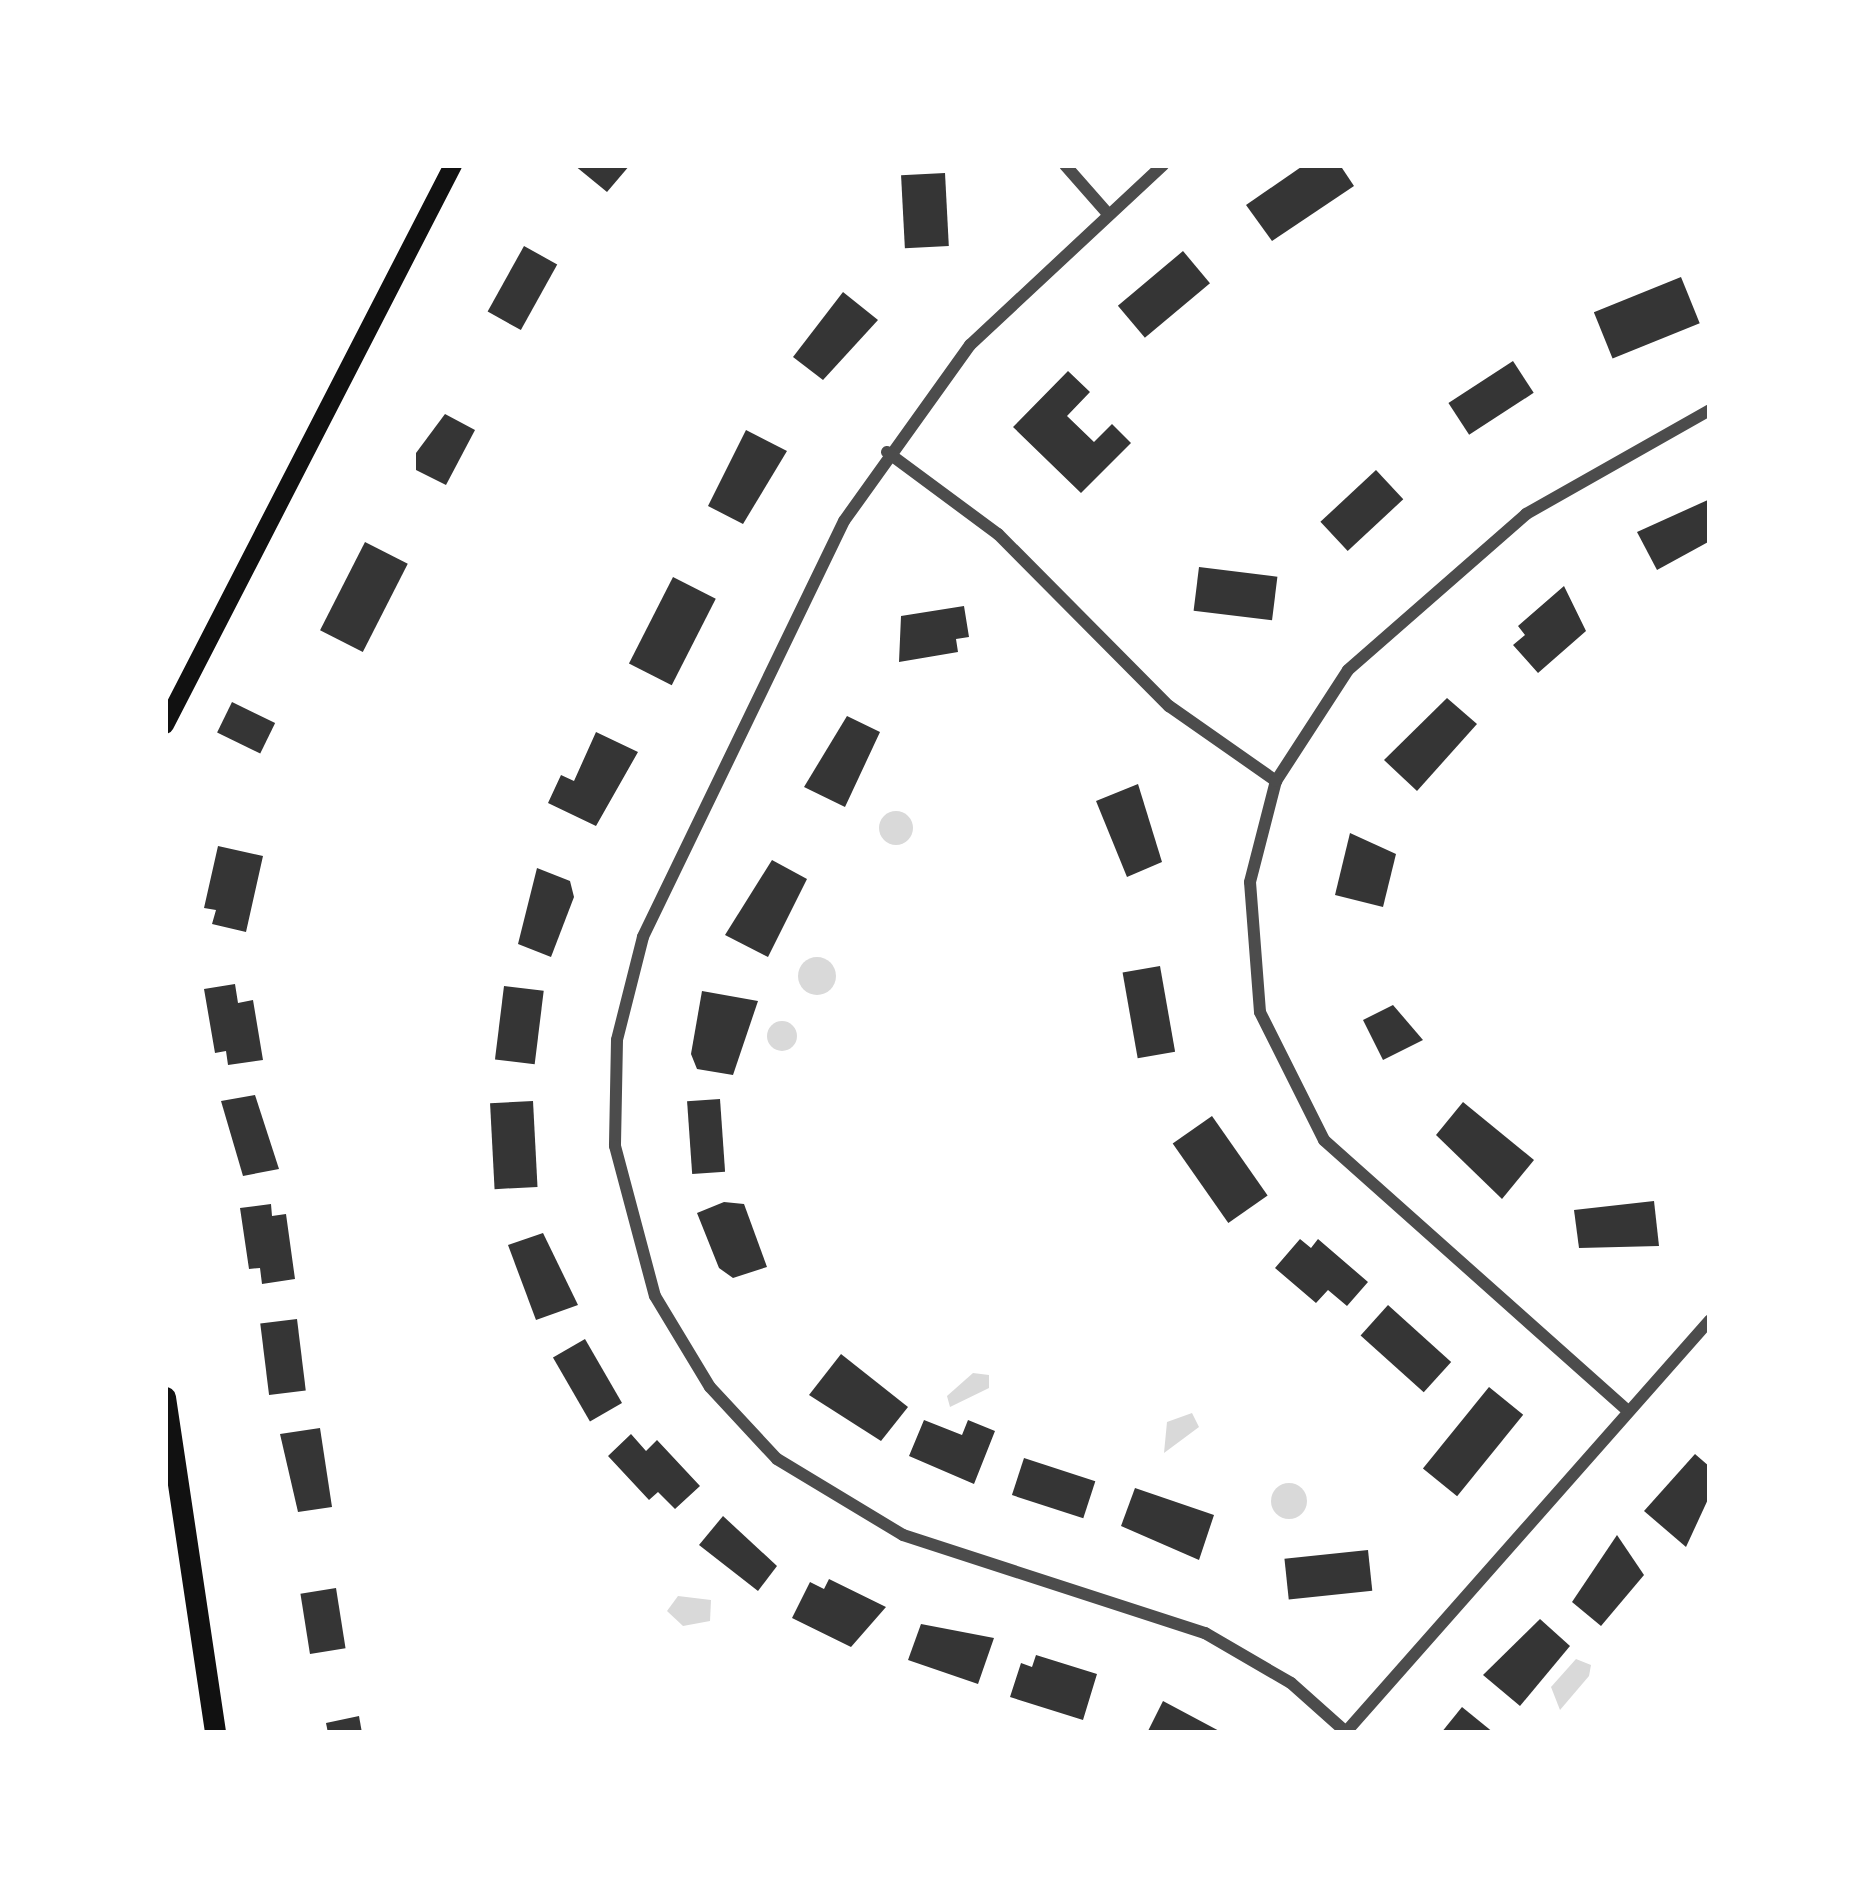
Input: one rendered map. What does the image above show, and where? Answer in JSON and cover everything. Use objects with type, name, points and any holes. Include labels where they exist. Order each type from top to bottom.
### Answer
[{"type":"main road","points":[[165,725],[453,165]]},
{"type":"main road","points":[[165,1397],[215,1733]]},
{"type":"street","points":[[1065,165],[1108,214]]},
{"type":"street","points":[[1163,165],[970,345],[886,452],[628,984],[615,1147],[640,1258],[710,1387],[817,1488],[903,1535],[1205,1633],[1291,1683],[1346,1733],[1710,1320]]},
{"type":"street","points":[[1628,1411],[1352,1172],[1296,1098],[1260,1012],[1248,931],[1276,781],[1348,670],[1526,514],[1710,410]]},
{"type":"street","points":[[886,452],[998,534],[1168,706],[1276,781]]},
{"type":"shaded area","points":[[896,811],[908,816],[913,828],[908,840],[896,845],[884,840],[879,828],[884,816]]},
{"type":"shaded area","points":[[817,957],[830,963],[836,976],[830,989],[817,995],[804,989],[798,976],[804,963]]},
{"type":"shaded area","points":[[782,1021],[793,1025],[797,1036],[793,1047],[782,1051],[771,1047],[767,1036],[771,1025]]},
{"type":"shaded area","points":[[973,1373],[989,1375],[989,1388],[950,1407],[947,1396]]},
{"type":"shaded area","points":[[1192,1413],[1199,1427],[1164,1453],[1167,1422]]},
{"type":"shaded area","points":[[1289,1483],[1302,1488],[1307,1501],[1302,1514],[1289,1519],[1276,1514],[1271,1501],[1276,1488]]},
{"type":"shaded area","points":[[678,1596],[711,1600],[710,1621],[683,1626],[667,1611]]},
{"type":"shaded area","points":[[1576,1659],[1591,1665],[1589,1676],[1560,1710],[1551,1687]]},
{"type":"building","points":[[574,165],[630,165],[607,192]]},
{"type":"building","points":[[1304,165],[1340,165],[1354,186],[1272,241],[1246,205]]},
{"type":"building","points":[[945,173],[949,246],[905,248],[901,175]]},
{"type":"building","points":[[524,246],[557,264],[521,330],[488,312]]},
{"type":"building","points":[[1183,251],[1210,283],[1145,338],[1118,306]]},
{"type":"building","points":[[1681,277],[1700,323],[1613,359],[1594,312]]},
{"type":"building","points":[[843,292],[878,320],[823,380],[793,357]]},
{"type":"building","points":[[1513,361],[1534,393],[1469,435],[1448,403]]},
{"type":"building","points":[[1068,371],[1090,392],[1067,416],[1094,442],[1112,424],[1131,443],[1081,493],[1013,427]]},
{"type":"building","points":[[445,414],[475,430],[446,485],[416,470],[416,453]]},
{"type":"building","points":[[746,430],[787,451],[743,524],[708,506]]},
{"type":"building","points":[[1376,470],[1403,499],[1348,551],[1320,522]]},
{"type":"building","points":[[1710,499],[1710,541],[1657,570],[1637,532]]},
{"type":"building","points":[[365,542],[408,564],[363,652],[320,630]]},
{"type":"building","points":[[1199,567],[1277,577],[1272,620],[1194,611]]},
{"type":"building","points":[[673,577],[716,599],[672,685],[629,663]]},
{"type":"building","points":[[1564,586],[1586,631],[1538,673],[1513,645],[1525,635],[1518,626]]},
{"type":"building","points":[[964,606],[969,637],[956,639],[958,652],[899,662],[901,616]]},
{"type":"building","points":[[1447,698],[1477,724],[1417,791],[1384,760]]},
{"type":"building","points":[[232,702],[275,723],[260,754],[217,733]]},
{"type":"building","points":[[847,716],[880,732],[845,807],[804,787]]},
{"type":"building","points":[[596,732],[638,752],[596,826],[548,803],[561,775],[574,781]]},
{"type":"building","points":[[1138,784],[1162,862],[1127,877],[1096,801]]},
{"type":"building","points":[[1350,833],[1396,854],[1383,907],[1335,895]]},
{"type":"building","points":[[218,846],[263,856],[246,932],[212,924],[216,910],[204,908]]},
{"type":"building","points":[[772,860],[807,879],[768,957],[725,935]]},
{"type":"building","points":[[537,868],[570,881],[574,897],[551,957],[518,944]]},
{"type":"building","points":[[1160,966],[1175,1052],[1138,1058],[1123,973]]},
{"type":"building","points":[[235,984],[238,1003],[253,1000],[263,1060],[228,1065],[226,1051],[215,1053],[204,989]]},
{"type":"building","points":[[504,986],[544,991],[535,1064],[495,1059]]},
{"type":"building","points":[[702,991],[758,1001],[733,1075],[697,1069],[691,1054]]},
{"type":"building","points":[[1393,1005],[1423,1040],[1383,1060],[1363,1020]]},
{"type":"building","points":[[255,1095],[279,1169],[243,1176],[221,1101]]},
{"type":"building","points":[[720,1099],[725,1172],[692,1174],[687,1101]]},
{"type":"building","points":[[533,1101],[538,1187],[495,1189],[490,1103]]},
{"type":"building","points":[[1463,1102],[1534,1160],[1502,1199],[1436,1135]]},
{"type":"building","points":[[1212,1116],[1268,1195],[1228,1223],[1173,1144]]},
{"type":"building","points":[[1654,1201],[1659,1246],[1579,1248],[1574,1210]]},
{"type":"building","points":[[724,1202],[744,1204],[767,1267],[733,1278],[719,1268],[697,1213]]},
{"type":"building","points":[[271,1204],[272,1216],[286,1214],[295,1279],[262,1284],[260,1268],[249,1269],[240,1208]]},
{"type":"building","points":[[543,1233],[578,1305],[536,1320],[508,1245]]},
{"type":"building","points":[[1300,1239],[1311,1248],[1318,1239],[1368,1282],[1347,1306],[1328,1290],[1316,1303],[1275,1268]]},
{"type":"building","points":[[1388,1305],[1451,1362],[1424,1392],[1361,1335]]},
{"type":"building","points":[[297,1319],[306,1390],[269,1395],[260,1324]]},
{"type":"building","points":[[585,1339],[622,1403],[590,1422],[553,1358]]},
{"type":"building","points":[[841,1354],[908,1407],[881,1441],[809,1395]]},
{"type":"building","points":[[1489,1387],[1523,1415],[1457,1496],[1423,1469]]},
{"type":"building","points":[[924,1420],[962,1435],[968,1420],[995,1431],[974,1484],[909,1456]]},
{"type":"building","points":[[320,1428],[332,1507],[298,1512],[280,1434]]},
{"type":"building","points":[[631,1434],[646,1451],[657,1440],[700,1486],[675,1509],[658,1492],[649,1500],[608,1456]]},
{"type":"building","points":[[1695,1454],[1710,1467],[1710,1495],[1686,1547],[1644,1511]]},
{"type":"building","points":[[1024,1458],[1095,1481],[1083,1518],[1012,1495]]},
{"type":"building","points":[[1135,1488],[1214,1515],[1199,1560],[1121,1526]]},
{"type":"building","points":[[723,1516],[777,1566],[758,1591],[699,1545]]},
{"type":"building","points":[[1617,1535],[1644,1575],[1601,1626],[1572,1602]]},
{"type":"building","points":[[1368,1550],[1372,1591],[1289,1600],[1284,1559]]},
{"type":"building","points":[[829,1579],[886,1607],[851,1647],[792,1618],[810,1582],[824,1589]]},
{"type":"building","points":[[336,1588],[346,1648],[310,1654],[300,1594]]},
{"type":"building","points":[[1540,1619],[1570,1646],[1520,1706],[1483,1675]]},
{"type":"building","points":[[921,1624],[994,1638],[978,1684],[908,1660]]},
{"type":"building","points":[[1036,1655],[1097,1674],[1083,1720],[1010,1697],[1021,1663],[1032,1667]]},
{"type":"building","points":[[1163,1701],[1223,1733],[1147,1733]]},
{"type":"building","points":[[1462,1707],[1494,1733],[1441,1733]]},
{"type":"building","points":[[359,1716],[362,1733],[328,1733],[326,1723]]}]
